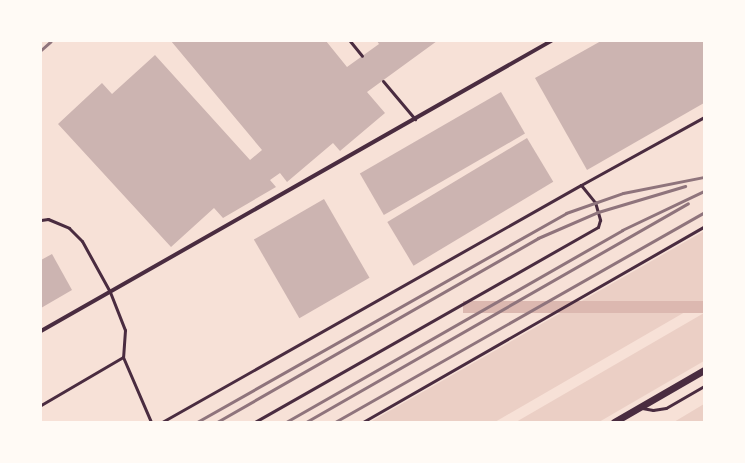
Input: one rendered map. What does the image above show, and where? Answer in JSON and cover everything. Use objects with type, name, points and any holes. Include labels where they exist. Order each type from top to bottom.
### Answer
[{"type":"street","points":[[41,331],[551,41]]},
{"type":"street","points":[[614,422],[704,370]]},
{"type":"lane","points":[[350,41],[362,56]]},
{"type":"lane","points":[[383,81],[415,119]]},
{"type":"lane","points":[[162,422],[581,185],[704,118]]},
{"type":"lane","points":[[255,422],[598,227],[600,220],[595,202],[581,185]]},
{"type":"lane","points":[[41,220],[48,219],[69,228],[82,241],[110,292],[125,330],[123,357],[151,422]]},
{"type":"lane","points":[[41,406],[123,357]]},
{"type":"lane","points":[[640,407],[653,410],[666,408],[704,386]]},
{"type":"path","points":[[363,422],[704,227]]},
{"type":"shaded area","points":[[704,231],[704,301],[495,422],[370,422]]},
{"type":"shaded area","points":[[463,301],[704,301],[704,313],[463,313]]},
{"type":"shaded area","points":[[704,313],[704,361],[599,422],[516,422]]},
{"type":"shaded area","points":[[704,404],[704,422],[674,422]]},
{"type":"building","points":[[171,41],[326,41],[347,67],[379,44],[377,41],[437,41],[367,92],[385,113],[340,151],[333,143],[287,182],[280,173],[270,180],[276,187],[223,218],[214,208],[171,247],[58,124],[102,83],[112,94],[155,55],[250,160],[262,150]]},
{"type":"building","points":[[601,41],[704,41],[704,103],[587,170],[535,78]]},
{"type":"building","points":[[501,92],[525,134],[384,215],[360,174]]},
{"type":"building","points":[[527,138],[553,182],[414,266],[387,222]]},
{"type":"building","points":[[324,199],[370,278],[299,318],[254,239]]},
{"type":"building","points":[[52,254],[72,290],[41,308],[41,260]]},
{"type":"railway","points":[[41,50],[51,41]]},
{"type":"railway","points":[[197,422],[566,213],[623,193],[704,177]]},
{"type":"railway","points":[[217,422],[538,238],[598,212],[685,186]]},
{"type":"railway","points":[[286,422],[622,230],[704,191]]},
{"type":"railway","points":[[306,422],[688,203]]},
{"type":"railway","points":[[335,422],[704,212]]}]
